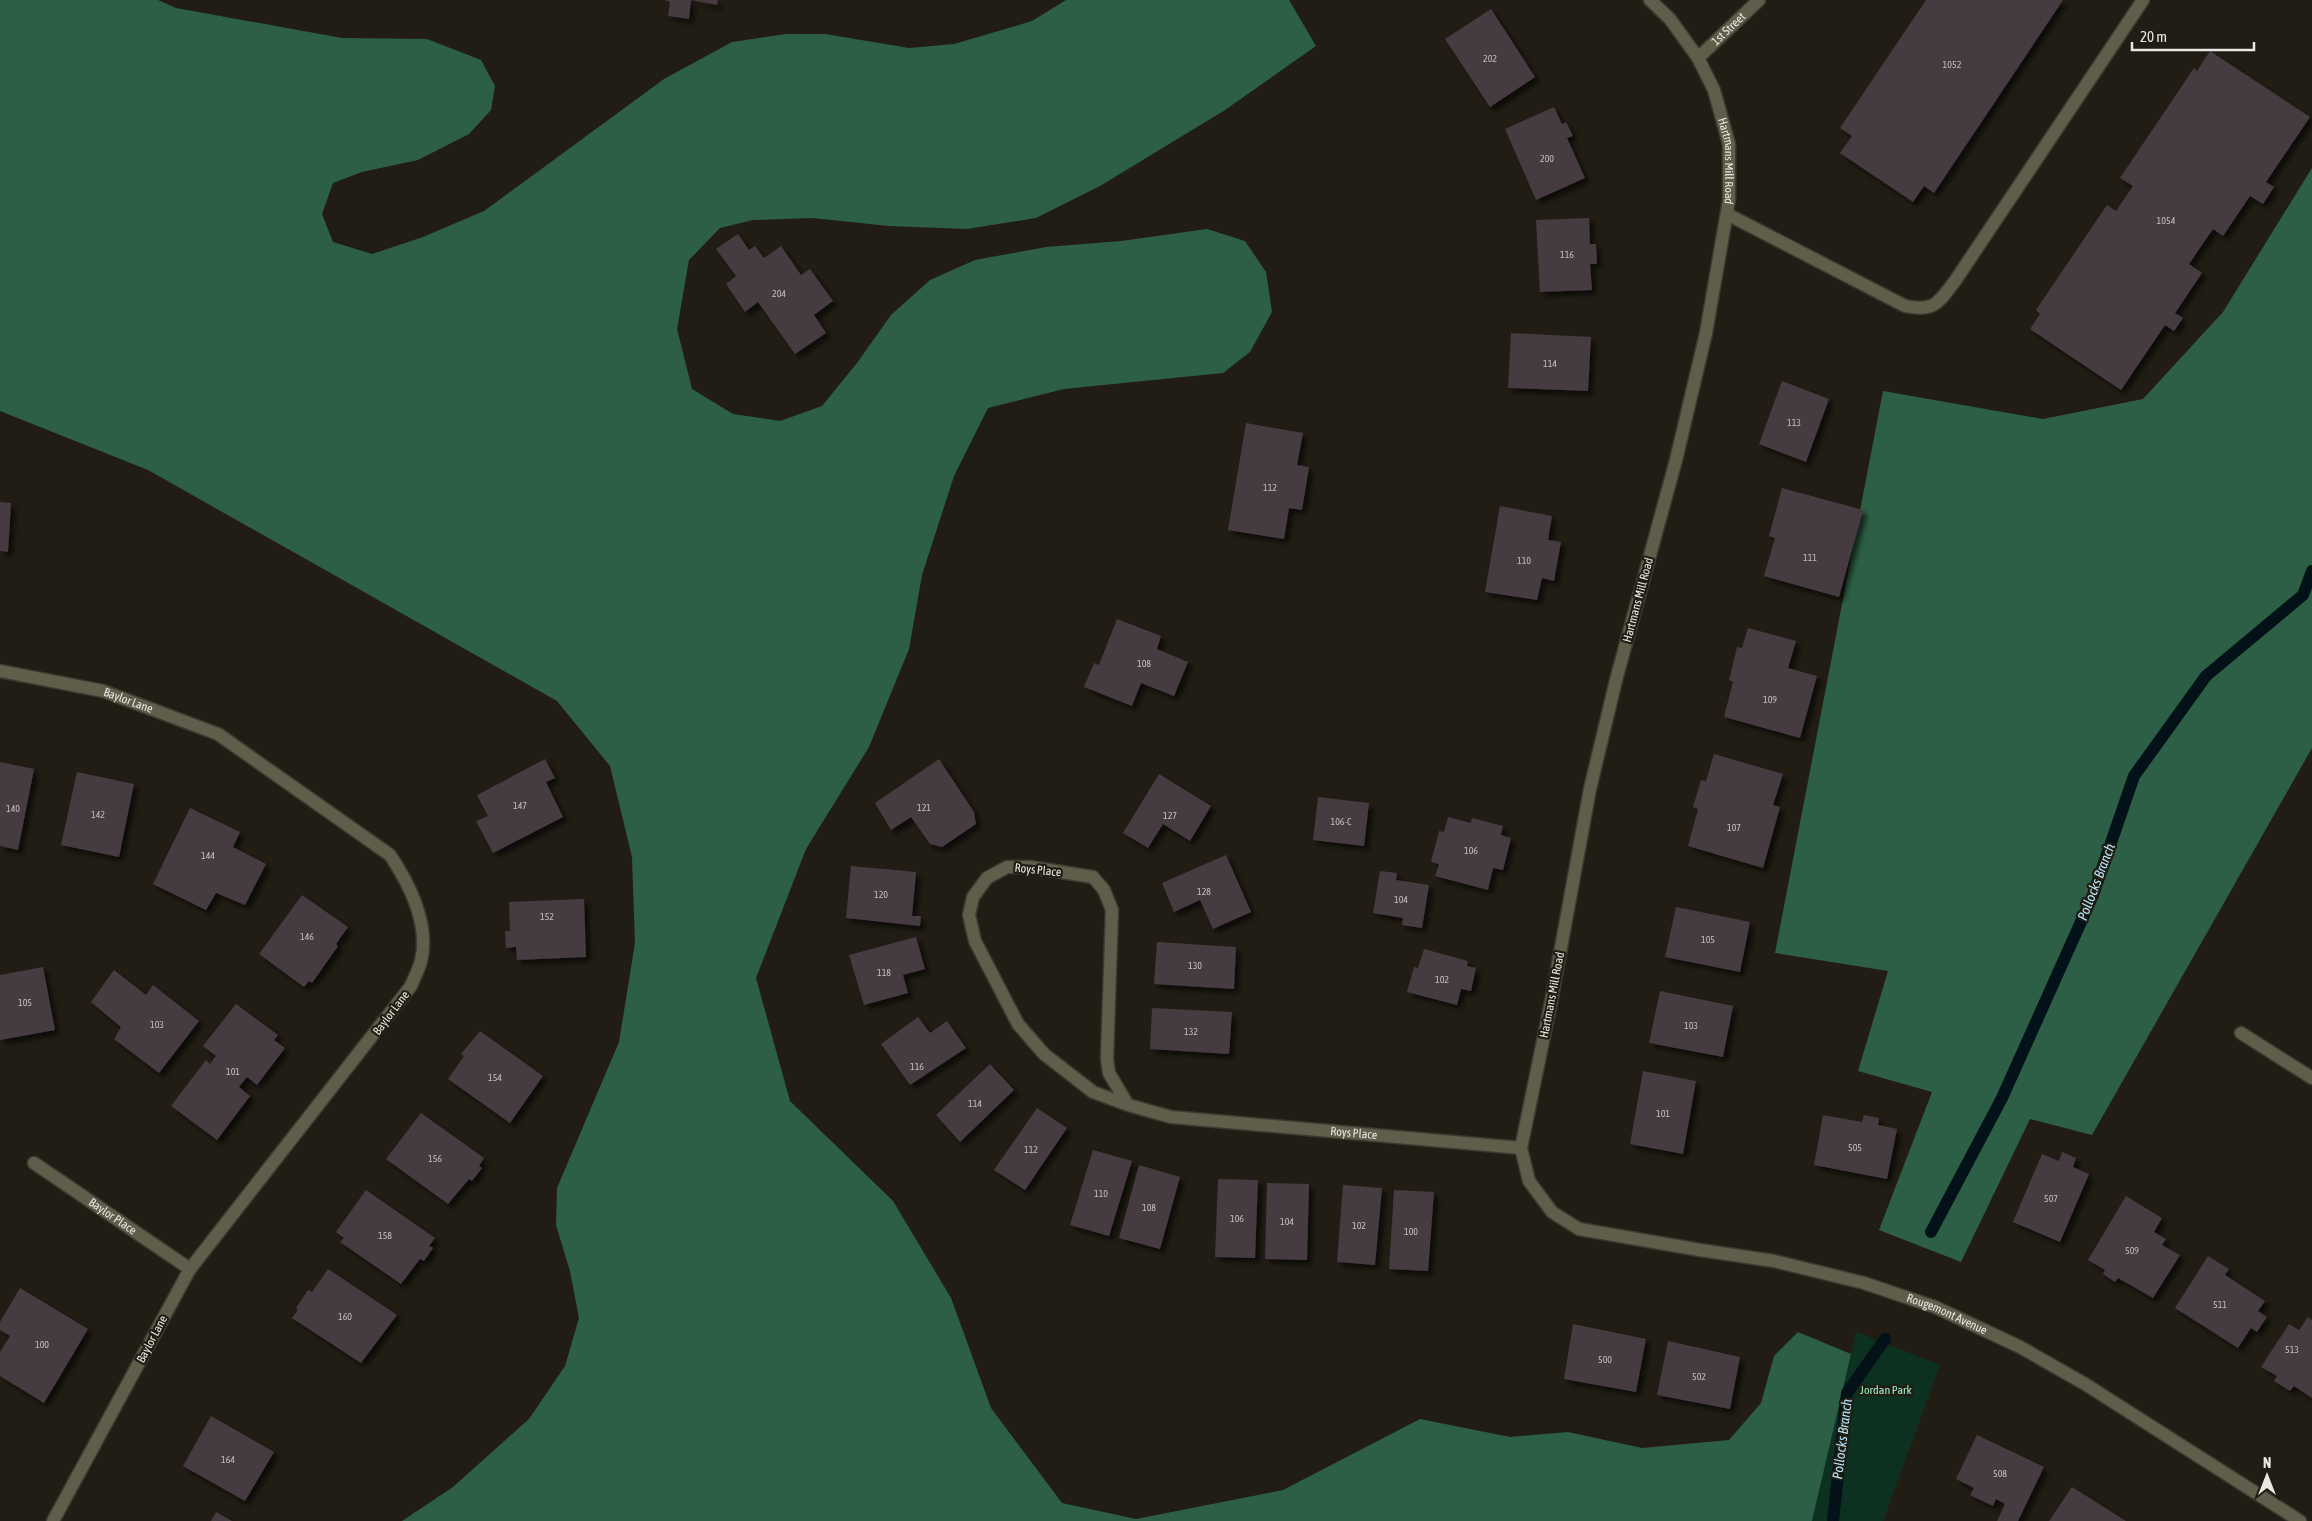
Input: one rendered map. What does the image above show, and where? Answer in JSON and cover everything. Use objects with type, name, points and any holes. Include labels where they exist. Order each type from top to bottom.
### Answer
[{"type":"street","name":"Hartmans Mill Road","points":[[1552,1212],[1529,1182],[1521,1148],[1551,1002],[1590,789],[1616,680],[1676,460],[1702,352],[1729,200],[1728,144],[1714,90],[1698,58],[1670,19],[1650,0]]},
{"type":"street","name":"1st Street","points":[[1698,58],[1759,0]]},
{"type":"street","points":[[1727,214],[1905,306],[1922,310],[1938,303],[1955,281],[2144,0]]},
{"type":"street","name":"Baylor Lane","points":[[0,671],[103,691],[218,734],[390,856],[405,878],[414,899],[423,932],[421,960],[411,986],[190,1269],[53,1521]]},
{"type":"street","name":"Roys Place","points":[[1128,1105],[1109,1073],[1107,1059],[1112,910],[1104,890],[1093,877],[1030,867],[1007,867],[987,878],[973,897],[969,915],[975,941],[1018,1024],[1044,1054],[1093,1092],[1128,1105],[1171,1117],[1521,1148]]},
{"type":"street","points":[[2241,1033],[2312,1078]]},
{"type":"street","name":"Baylor Place","points":[[34,1163],[190,1269]]},
{"type":"street","name":"Rougemont Avenue","points":[[1552,1212],[1579,1229],[1774,1261],[1864,1283],[1935,1307],[2020,1346],[2085,1384],[2300,1521]]},
{"type":"green space","points":[[0,0],[158,0],[176,8],[342,38],[427,39],[481,60],[495,86],[491,110],[469,134],[418,160],[362,172],[333,183],[322,214],[333,242],[372,254],[423,237],[484,211],[664,79],[732,42],[786,34],[825,34],[909,48],[954,44],[1032,21],[1066,0],[1289,0],[1316,46],[1225,110],[1100,186],[1036,218],[967,229],[889,226],[812,218],[753,220],[720,228],[689,260],[677,329],[692,389],[733,414],[780,421],[822,406],[857,363],[891,315],[930,280],[975,260],[1046,247],[1121,241],[1207,229],[1245,241],[1266,272],[1272,312],[1250,352],[1223,373],[1064,389],[988,408],[954,476],[922,575],[909,649],[869,747],[806,849],[756,978],[790,1101],[893,1201],[951,1298],[991,1408],[1062,1503],[1136,1519],[1283,1490],[1420,1419],[1510,1437],[1568,1432],[1642,1448],[1729,1440],[1761,1403],[1774,1356],[1798,1332],[1851,1354],[1812,1521],[402,1521],[453,1487],[529,1419],[565,1366],[579,1318],[570,1271],[556,1225],[557,1188],[619,1042],[635,943],[632,857],[610,766],[557,701],[148,470],[0,411]]},
{"type":"green space","points":[[2312,168],[2312,748],[2092,1135],[2030,1119],[1961,1262],[1879,1230],[1932,1092],[1858,1071],[1888,971],[1775,953],[1883,391],[2043,419],[2143,399],[2223,312]]},
{"type":"green space","name":"Jordan Park","points":[[1856,1332],[1940,1365],[1883,1521],[1812,1521]]},
{"type":"building","points":[[665,0],[691,0],[689,19],[668,16],[670,2]]},
{"type":"building","points":[[691,0],[718,0],[717,5]]},
{"type":"building","points":[[1926,0],[2063,0],[1934,193],[1924,186],[1913,202],[1840,153],[1852,136],[1840,128]]},
{"type":"building","points":[[1491,9],[1535,77],[1490,107],[1445,39]]},
{"type":"building","points":[[2210,51],[2310,117],[2266,182],[2274,187],[2263,204],[2250,196],[2223,236],[2213,229],[2189,264],[2202,273],[2175,313],[2183,318],[2174,331],[2165,325],[2121,390],[2030,329],[2040,314],[2036,310],[2107,205],[2116,211],[2133,186],[2120,178],[2194,68],[2197,71]]},
{"type":"building","points":[[1554,107],[1562,124],[1566,122],[1573,136],[1567,138],[1585,178],[1536,200],[1505,129]]},
{"type":"building","points":[[1589,218],[1590,244],[1596,244],[1597,264],[1590,264],[1592,290],[1540,292],[1536,220]]},
{"type":"building","points":[[738,234],[749,250],[755,246],[764,258],[781,246],[801,275],[810,269],[833,301],[814,315],[826,333],[795,354],[758,302],[745,312],[726,284],[736,276],[716,249]]},
{"type":"building","points":[[1511,333],[1591,337],[1588,391],[1508,388]]},
{"type":"building","points":[[1782,381],[1829,399],[1806,462],[1759,444]]},
{"type":"building","points":[[1246,423],[1303,433],[1297,465],[1309,467],[1302,510],[1289,508],[1284,539],[1228,530]]},
{"type":"building","points":[[1782,488],[1863,510],[1839,597],[1764,576],[1775,538],[1769,536]]},
{"type":"building","points":[[0,502],[11,503],[8,552],[0,551]]},
{"type":"building","points":[[1500,506],[1552,516],[1548,540],[1561,542],[1554,581],[1542,578],[1537,600],[1485,592]]},
{"type":"building","points":[[1117,619],[1161,636],[1157,649],[1188,662],[1174,696],[1141,683],[1132,706],[1084,687],[1094,663],[1099,665]]},
{"type":"building","points":[[1748,628],[1796,641],[1788,668],[1817,676],[1800,738],[1724,717],[1733,682],[1729,680],[1737,647],[1742,648]]},
{"type":"building","points":[[1714,754],[1783,774],[1773,805],[1780,807],[1763,868],[1688,846],[1698,809],[1693,807],[1701,780],[1706,781]]},
{"type":"building","points":[[545,759],[555,778],[546,782],[563,817],[493,853],[476,821],[488,816],[477,795]]},
{"type":"building","points":[[939,759],[974,812],[976,824],[942,847],[930,844],[911,817],[891,830],[875,803]]},
{"type":"building","points":[[0,762],[34,769],[18,850],[0,846]]},
{"type":"building","points":[[77,772],[134,784],[119,857],[61,845]]},
{"type":"building","points":[[1159,774],[1211,806],[1190,841],[1163,824],[1148,848],[1123,833]]},
{"type":"building","points":[[1318,797],[1369,803],[1364,846],[1313,840]]},
{"type":"building","points":[[190,808],[240,832],[233,847],[266,864],[245,905],[216,893],[206,910],[153,884]]},
{"type":"building","points":[[1448,817],[1471,823],[1472,818],[1503,826],[1501,835],[1511,838],[1503,870],[1493,868],[1488,890],[1435,876],[1439,864],[1431,862],[1439,831],[1444,832]]},
{"type":"building","points":[[1226,855],[1251,912],[1213,929],[1200,900],[1174,912],[1162,883]]},
{"type":"building","points":[[851,866],[916,872],[912,916],[921,916],[920,926],[846,918]]},
{"type":"building","points":[[1380,871],[1397,873],[1396,880],[1429,885],[1422,928],[1402,925],[1403,918],[1373,913]]},
{"type":"building","points":[[302,895],[348,927],[336,944],[338,946],[312,983],[309,981],[304,987],[259,954]]},
{"type":"building","points":[[584,899],[586,957],[517,960],[516,947],[506,948],[505,931],[510,931],[509,902]]},
{"type":"building","points":[[1676,907],[1750,922],[1740,972],[1665,957]]},
{"type":"building","points":[[916,937],[925,969],[903,975],[908,993],[864,1005],[849,955]]},
{"type":"building","points":[[1157,942],[1236,947],[1234,989],[1154,984]]},
{"type":"building","points":[[1424,949],[1468,961],[1467,966],[1476,968],[1471,991],[1461,989],[1457,1005],[1407,992],[1414,967],[1418,968]]},
{"type":"building","points":[[43,967],[55,1030],[0,1040],[0,975]]},
{"type":"building","points":[[114,970],[146,995],[153,985],[199,1021],[159,1073],[114,1039],[121,1027],[91,1002]]},
{"type":"building","points":[[1660,991],[1733,1006],[1723,1057],[1649,1043]]},
{"type":"building","points":[[236,1004],[278,1035],[274,1040],[285,1048],[257,1085],[247,1077],[239,1087],[250,1096],[217,1140],[171,1106],[206,1060],[210,1064],[216,1056],[203,1046]]},
{"type":"building","points":[[1152,1008],[1232,1012],[1229,1054],[1150,1049]]},
{"type":"building","points":[[918,1017],[930,1033],[947,1021],[966,1048],[910,1085],[881,1044]]},
{"type":"building","points":[[480,1031],[543,1076],[510,1123],[448,1079],[464,1056],[461,1054]]},
{"type":"building","points":[[990,1064],[1014,1090],[960,1142],[936,1115]]},
{"type":"building","points":[[1643,1071],[1696,1081],[1683,1154],[1630,1144]]},
{"type":"building","points":[[1037,1108],[1067,1128],[1025,1190],[994,1170]]},
{"type":"building","points":[[421,1113],[484,1158],[479,1166],[482,1168],[472,1181],[469,1179],[448,1204],[386,1159]]},
{"type":"building","points":[[1823,1115],[1862,1122],[1864,1115],[1879,1118],[1878,1125],[1897,1129],[1887,1179],[1814,1165]]},
{"type":"building","points":[[1093,1150],[1132,1161],[1109,1236],[1070,1225]]},
{"type":"building","points":[[2062,1152],[2076,1158],[2073,1167],[2089,1174],[2060,1242],[2013,1222],[2042,1154],[2059,1161]]},
{"type":"building","points":[[1139,1165],[1180,1177],[1160,1249],[1119,1238]]},
{"type":"building","points":[[1218,1179],[1258,1180],[1255,1258],[1215,1257]]},
{"type":"building","points":[[1267,1183],[1309,1184],[1307,1260],[1265,1259]]},
{"type":"building","points":[[1343,1185],[1382,1188],[1375,1265],[1337,1262]]},
{"type":"building","points":[[366,1190],[435,1238],[429,1246],[433,1248],[424,1261],[420,1259],[401,1284],[340,1242],[344,1238],[336,1232]]},
{"type":"building","points":[[1394,1190],[1434,1192],[1428,1271],[1389,1269]]},
{"type":"building","points":[[2126,1196],[2162,1218],[2154,1232],[2166,1239],[2162,1245],[2180,1255],[2153,1298],[2118,1278],[2115,1282],[2103,1274],[2105,1270],[2088,1260]]},
{"type":"building","points":[[2208,1256],[2229,1269],[2225,1275],[2265,1301],[2258,1311],[2267,1317],[2257,1332],[2251,1328],[2238,1348],[2175,1308]]},
{"type":"building","points":[[328,1269],[397,1315],[361,1363],[292,1318],[308,1290],[312,1292]]},
{"type":"building","points":[[20,1288],[88,1329],[44,1403],[0,1376],[0,1352],[10,1336],[0,1330],[0,1322]]},
{"type":"building","points":[[2308,1317],[2312,1320],[2312,1398],[2294,1386],[2290,1391],[2274,1381],[2277,1376],[2261,1367],[2289,1324],[2299,1330]]},
{"type":"building","points":[[1573,1324],[1646,1339],[1636,1392],[1564,1379]]},
{"type":"building","points":[[1668,1341],[1740,1357],[1730,1409],[1657,1395]]},
{"type":"building","points":[[211,1416],[274,1452],[245,1501],[183,1466]]},
{"type":"building","points":[[1977,1435],[2044,1467],[2018,1521],[1997,1521],[2005,1504],[1996,1499],[1993,1506],[1970,1495],[1974,1488],[1956,1479]]},
{"type":"building","points":[[2072,1487],[2126,1521],[2049,1521]]},
{"type":"building","points":[[216,1512],[232,1521],[211,1521]]},
{"type":"waterway","name":"Pollocks Branch","points":[[1931,1232],[2002,1098],[2093,895],[2134,776],[2206,676],[2303,595],[2312,571]]},
{"type":"waterway","name":"Pollocks Branch","points":[[1833,1521],[1847,1393],[1885,1339]]}]
